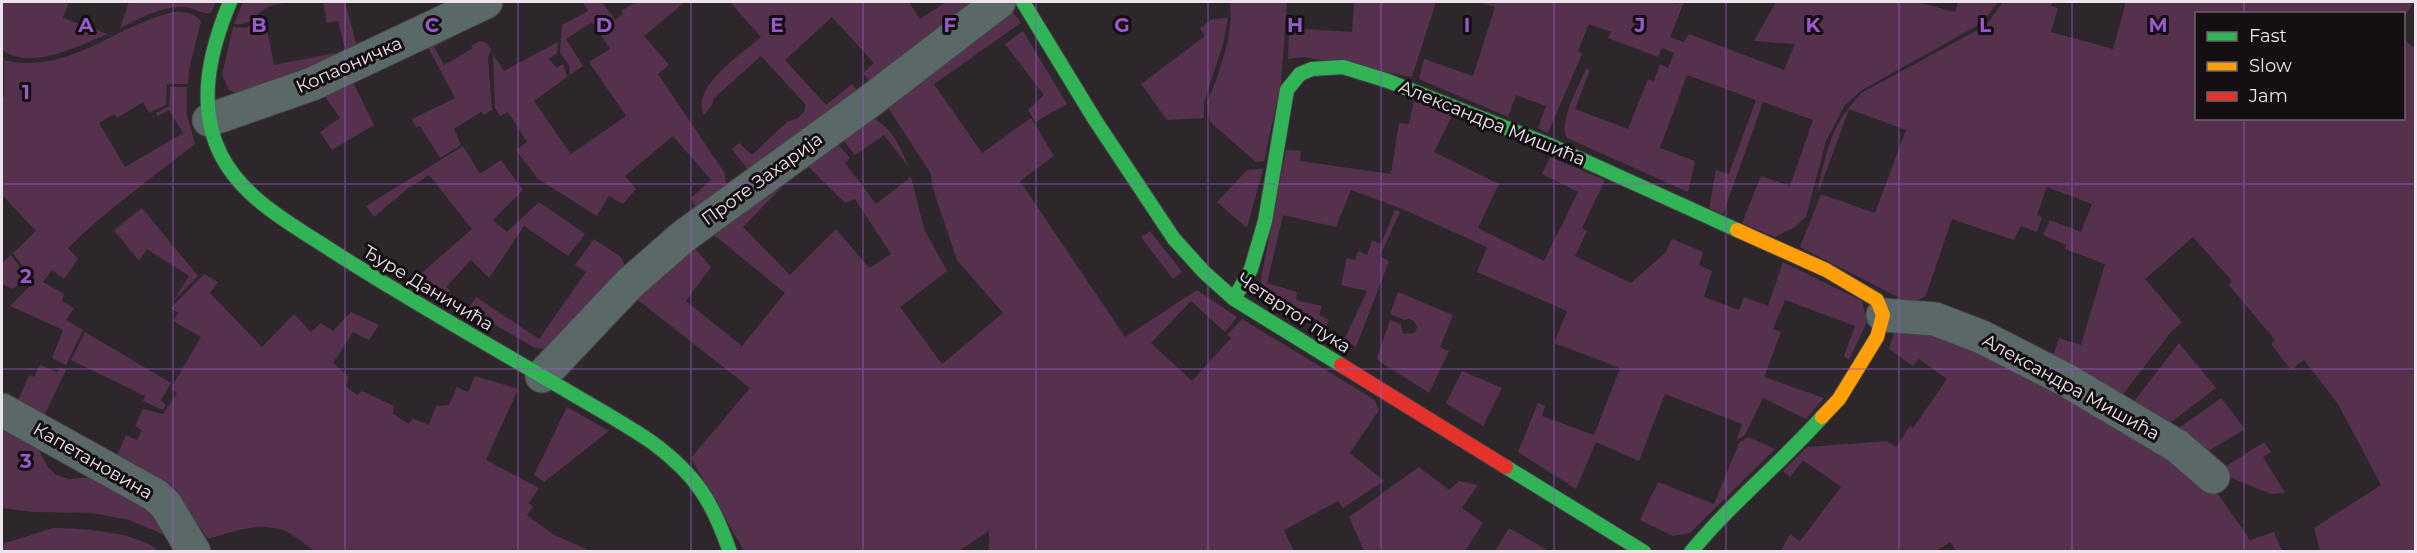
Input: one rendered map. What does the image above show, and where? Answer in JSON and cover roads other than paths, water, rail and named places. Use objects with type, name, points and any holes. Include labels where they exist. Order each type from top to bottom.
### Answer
[{"type":"street","name":"Ђуре Даничића","points":[[230,2],[219,24],[208,70],[209,120],[222,157],[245,186],[273,213],[346,260],[654,443],[699,486],[730,552]]},
{"type":"street","name":"Копаоничка","points":[[209,120],[312,84],[486,2]]},
{"type":"street","name":"Проте Захарија","points":[[542,376],[629,284],[684,236],[870,101],[999,2]]},
{"type":"street","name":"Четвртог пука","points":[[1023,2],[1095,120],[1174,239],[1204,272],[1234,299],[1644,552]]},
{"type":"street","name":"Александра Мишића","points":[[1234,299],[1251,269],[1264,221],[1287,90],[1300,74],[1312,69],[1343,67],[1388,81],[1552,146],[1826,270],[1877,300],[1883,315],[1935,319],[1982,337],[2066,380],[2177,446],[2213,477]]},
{"type":"street","points":[[1691,552],[1717,520],[1796,446],[1839,399],[1877,337],[1883,315]]},
{"type":"street","name":"Капетановина","points":[[2,410],[155,495],[166,505],[195,552]]}]
